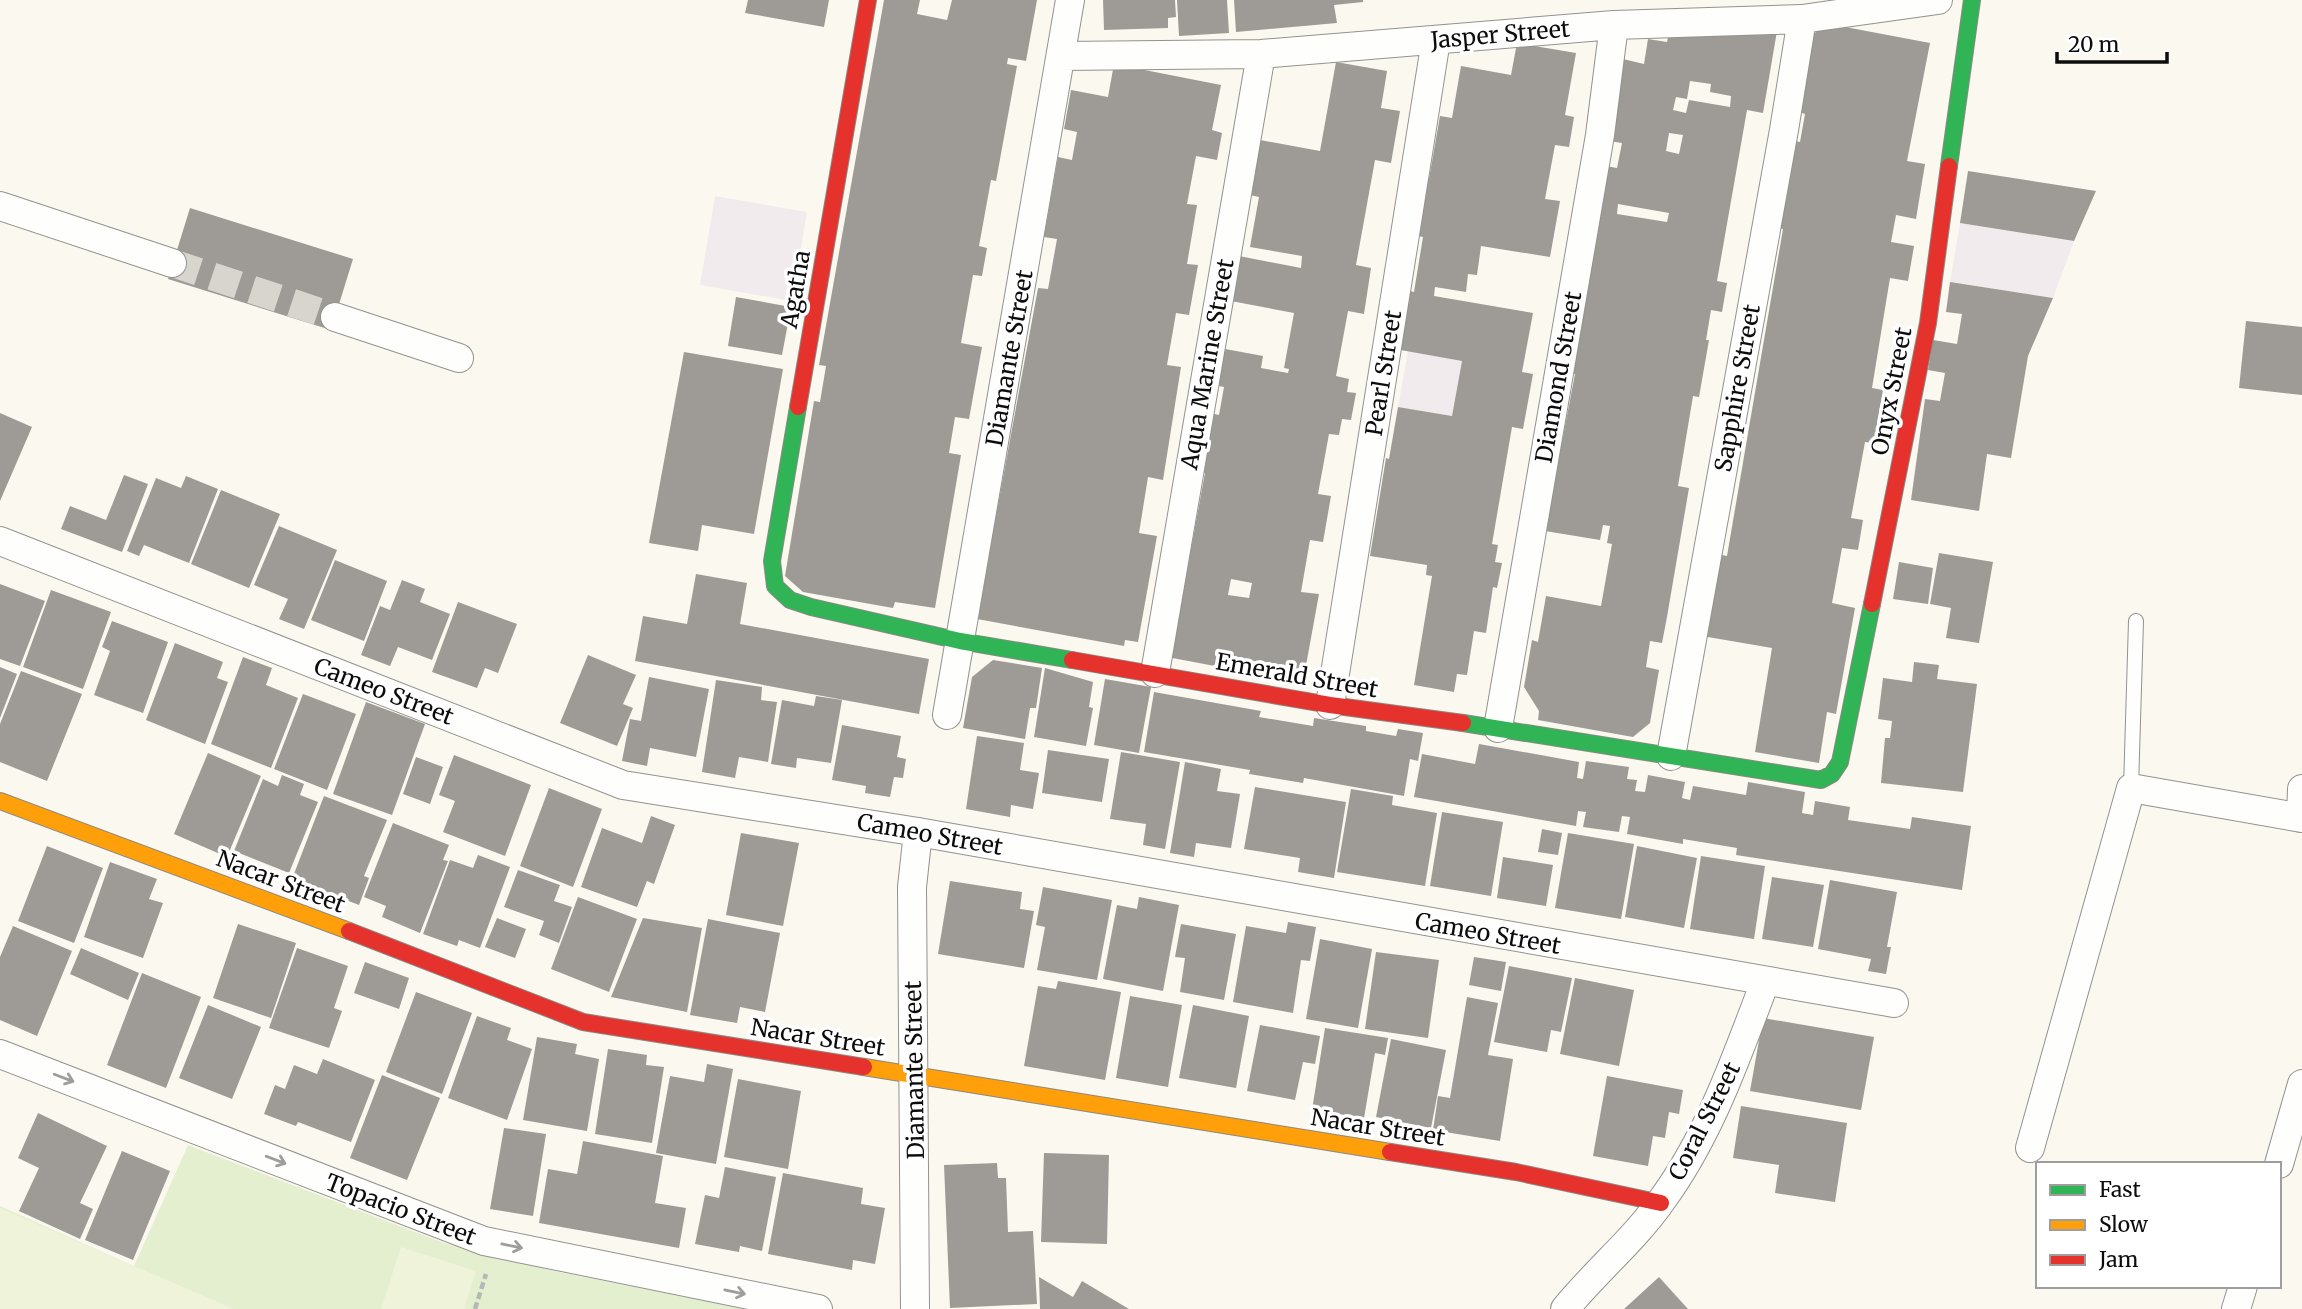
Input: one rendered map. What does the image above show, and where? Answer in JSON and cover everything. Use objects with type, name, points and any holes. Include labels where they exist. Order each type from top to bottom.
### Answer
[{"type":"street","name":"Agatha","points":[[775,586],[772,561],[868,0]]},
{"type":"street","name":"Diamante Street","points":[[947,715],[1070,0]]},
{"type":"street","name":"Jasper Street","points":[[1061,56],[1261,54],[1614,24],[1802,19],[1938,0]]},
{"type":"street","name":"Onyx Street","points":[[1821,780],[1832,774],[1840,762],[1928,323],[1972,0]]},
{"type":"street","name":"Sapphire Street","points":[[1671,756],[1802,19]]},
{"type":"street","name":"Diamond Street","points":[[1498,729],[1600,135],[1614,24]]},
{"type":"street","name":"Pearl Street","points":[[1330,705],[1436,40]]},
{"type":"street","name":"Aqua Marine Street","points":[[1155,673],[1261,54]]},
{"type":"street","points":[[0,206],[173,263]]},
{"type":"street","points":[[335,317],[459,358]]},
{"type":"street","name":"Cameo Street","points":[[0,541],[623,785],[918,832],[1894,1003]]},
{"type":"street","name":"Emerald Street","points":[[775,586],[790,600],[811,607],[960,641],[1330,705],[1821,780]]},
{"type":"street","points":[[2030,1148],[2131,788],[2301,818],[2302,789]]},
{"type":"street","name":"Nacar Street","points":[[0,801],[289,908],[583,1022],[1516,1172],[1661,1203]]},
{"type":"street","name":"Diamante Street","points":[[915,1309],[912,887],[918,832]]},
{"type":"street","name":"Coral Street","points":[[1565,1309],[1661,1203],[1693,1154],[1727,1084],[1765,982]]},
{"type":"street","name":"Topacio Street","points":[[0,1054],[484,1241],[817,1309]]},
{"type":"street","points":[[2280,1162],[2302,1084]]},
{"type":"street","points":[[2236,1309],[2242,1288]]},
{"type":"lane","points":[[2131,788],[2136,621]]},
{"type":"shaded area","points":[[715,196],[807,212],[792,301],[700,285]]},
{"type":"shaded area","points":[[1960,223],[2074,241],[2053,298],[1950,282]]},
{"type":"shaded area","points":[[1408,351],[1462,361],[1452,416],[1398,407]]},
{"type":"green space","points":[[188,1145],[444,1243],[554,1271],[745,1309],[0,1309],[0,1206],[134,1266]]},
{"type":"green space","points":[[0,1208],[234,1309],[0,1309]]},
{"type":"green space","points":[[401,1247],[476,1271],[464,1309],[381,1309]]},
{"type":"building","points":[[748,0],[829,0],[824,27],[745,13]]},
{"type":"building","points":[[884,0],[920,0],[917,14],[947,20],[952,0],[1037,0],[1026,61],[1008,58],[1007,64],[1017,66],[996,181],[991,180],[979,246],[987,248],[982,276],[973,275],[961,343],[982,347],[969,419],[955,417],[949,453],[961,455],[935,608],[895,602],[893,608],[803,592],[785,576],[814,401],[820,402],[826,366],[819,365]]},
{"type":"building","points":[[1103,0],[1175,0],[1176,17],[1168,18],[1168,28],[1104,30]]},
{"type":"building","points":[[1177,0],[1227,0],[1229,33],[1179,36]]},
{"type":"building","points":[[1234,0],[1363,2],[1334,5],[1337,23],[1236,32]]},
{"type":"building","points":[[1840,26],[1930,43],[1907,161],[1925,164],[1916,219],[1896,215],[1891,242],[1914,246],[1908,281],[1890,278],[1872,388],[1883,390],[1874,443],[1865,442],[1851,518],[1863,520],[1858,550],[1842,548],[1832,603],[1855,608],[1836,714],[1827,712],[1819,763],[1755,752],[1772,648],[1702,636],[1717,554],[1727,556],[1783,229],[1775,228],[1791,140],[1800,142],[1805,114],[1796,111],[1813,35],[1818,30]]},
{"type":"building","points":[[1670,28],[1777,31],[1763,113],[1747,110],[1717,281],[1727,283],[1722,312],[1711,310],[1706,340],[1709,340],[1699,397],[1693,396],[1678,486],[1689,488],[1667,617],[1662,643],[1650,641],[1646,667],[1659,670],[1650,723],[1633,737],[1538,720],[1539,711],[1524,687],[1532,640],[1538,642],[1546,596],[1601,606],[1612,544],[1607,543],[1610,526],[1603,525],[1600,540],[1545,531],[1575,374],[1569,373],[1606,166],[1617,168],[1622,143],[1609,141],[1623,59],[1644,64],[1648,39],[1667,42]],"holes":[[[1690,81],[1711,84],[1710,92],[1731,96],[1730,107],[1689,100],[1686,113],[1673,110],[1676,97],[1687,99]],[[1669,133],[1683,135],[1679,154],[1666,151]],[[1618,204],[1669,213],[1667,222],[1617,214]]]},
{"type":"building","points":[[1517,43],[1576,53],[1565,115],[1574,117],[1569,147],[1555,145],[1545,199],[1560,201],[1550,257],[1481,246],[1477,275],[1468,274],[1466,292],[1435,287],[1434,296],[1533,313],[1522,372],[1533,374],[1523,429],[1512,427],[1492,544],[1498,545],[1495,562],[1502,563],[1497,588],[1493,587],[1486,633],[1474,631],[1467,675],[1457,674],[1454,692],[1414,685],[1432,576],[1426,575],[1427,565],[1370,556],[1386,458],[1389,459],[1398,407],[1452,416],[1462,361],[1395,349],[1406,290],[1414,292],[1423,237],[1414,235],[1424,179],[1429,179],[1440,116],[1452,118],[1461,66],[1511,75]]},
{"type":"building","points":[[1336,62],[1387,71],[1381,108],[1400,111],[1391,163],[1375,160],[1356,265],[1371,268],[1364,314],[1348,311],[1336,376],[1349,379],[1347,392],[1356,393],[1351,420],[1342,419],[1339,435],[1329,434],[1318,494],[1331,496],[1323,542],[1310,540],[1301,592],[1319,594],[1305,671],[1238,658],[1236,670],[1167,657],[1183,570],[1187,571],[1205,473],[1199,472],[1210,413],[1219,415],[1224,387],[1213,385],[1220,348],[1263,356],[1261,368],[1288,373],[1289,369],[1284,368],[1294,313],[1231,301],[1239,256],[1301,268],[1302,256],[1250,247],[1259,197],[1250,195],[1260,140],[1320,151]],"holes":[[[1231,579],[1252,583],[1249,598],[1228,595]]]},
{"type":"building","points":[[1114,64],[1221,85],[1212,130],[1222,133],[1217,160],[1196,156],[1187,204],[1197,205],[1187,264],[1198,265],[1189,315],[1176,313],[1167,365],[1181,367],[1163,480],[1148,477],[1139,533],[1157,536],[1138,642],[1125,640],[1124,646],[977,619],[1038,288],[1048,289],[1057,239],[1044,237],[1058,157],[1072,160],[1077,132],[1064,129],[1071,90],[1108,97]]},
{"type":"building","points":[[1968,171],[2096,191],[2074,241],[1960,223]]},
{"type":"building","points":[[190,208],[353,259],[331,330],[168,279]]},
{"type":"building","points":[[1950,282],[2053,298],[2028,356],[2011,458],[1987,454],[1979,511],[1911,500],[1925,399],[1940,401],[1945,373],[1928,370],[1933,340],[1957,344],[1962,314],[1946,312]]},
{"type":"building","points":[[736,297],[791,307],[782,355],[728,346]]},
{"type":"building","points":[[2246,321],[2302,327],[2302,395],[2239,388]]},
{"type":"building","points":[[684,352],[783,369],[754,534],[702,525],[698,551],[649,543]]},
{"type":"building","points":[[0,413],[32,427],[0,501]]},
{"type":"building","points":[[124,475],[148,484],[122,552],[61,529],[70,506],[106,520]]},
{"type":"building","points":[[186,476],[218,489],[189,563],[144,545],[139,556],[127,551],[156,478],[181,488]]},
{"type":"building","points":[[221,490],[280,514],[249,588],[191,564]]},
{"type":"building","points":[[279,526],[337,550],[304,629],[279,619],[288,599],[254,585]]},
{"type":"building","points":[[1939,553],[1993,562],[1979,643],[1946,638],[1951,608],[1930,604]]},
{"type":"building","points":[[335,560],[387,581],[364,641],[311,620]]},
{"type":"building","points":[[1899,562],[1933,568],[1928,604],[1893,599]]},
{"type":"building","points":[[696,574],[747,583],[740,624],[929,659],[919,714],[635,661],[643,616],[687,624]]},
{"type":"building","points":[[402,580],[425,589],[420,602],[450,614],[432,660],[398,647],[390,666],[361,655],[380,606],[390,610]]},
{"type":"building","points":[[0,584],[45,601],[20,666],[0,659]]},
{"type":"building","points":[[51,590],[111,612],[83,689],[23,667]]},
{"type":"building","points":[[458,602],[517,624],[498,673],[485,668],[477,688],[432,672]]},
{"type":"building","points":[[112,621],[168,642],[143,713],[94,695],[110,651],[102,647]]},
{"type":"building","points":[[175,643],[223,662],[217,678],[228,682],[205,744],[146,720]]},
{"type":"building","points":[[588,655],[636,675],[623,704],[633,708],[617,746],[560,723]]},
{"type":"building","points":[[243,657],[272,668],[266,685],[298,698],[271,768],[211,744]]},
{"type":"building","points":[[993,660],[1042,668],[1036,708],[1030,708],[1025,739],[963,728],[972,677]]},
{"type":"building","points":[[1914,662],[1939,665],[1937,679],[1977,684],[1963,792],[1881,783],[1885,738],[1890,738],[1892,721],[1878,719],[1883,678],[1912,682]]},
{"type":"building","points":[[0,667],[17,674],[0,718]]},
{"type":"building","points":[[1045,668],[1093,682],[1089,707],[1093,708],[1086,746],[1034,737]]},
{"type":"building","points":[[21,671],[82,694],[47,781],[0,762],[0,724]]},
{"type":"building","points":[[649,677],[709,689],[696,757],[650,748],[647,766],[622,761],[630,719],[641,721]]},
{"type":"building","points":[[1105,679],[1151,687],[1139,753],[1094,745]]},
{"type":"building","points":[[716,680],[762,687],[761,700],[777,702],[768,762],[739,757],[735,778],[702,772]]},
{"type":"building","points":[[1154,692],[1261,711],[1259,717],[1313,726],[1314,718],[1366,726],[1366,731],[1396,736],[1398,729],[1423,733],[1418,761],[1410,759],[1404,796],[1304,778],[1303,783],[1249,774],[1250,770],[1144,752]]},
{"type":"building","points":[[303,694],[356,714],[327,790],[274,769]]},
{"type":"building","points":[[816,696],[842,700],[831,763],[797,758],[796,768],[771,764],[782,700],[814,706]]},
{"type":"building","points":[[366,702],[425,724],[392,815],[333,794]]},
{"type":"building","points":[[842,725],[901,736],[897,757],[906,759],[903,778],[894,777],[890,797],[865,793],[866,786],[832,780]]},
{"type":"building","points":[[977,736],[1024,743],[1020,770],[1039,773],[1033,809],[1011,805],[1010,817],[966,809]]},
{"type":"building","points":[[1479,744],[1579,762],[1577,778],[1583,779],[1586,761],[1629,767],[1627,779],[1637,780],[1635,791],[1645,792],[1648,775],[1685,782],[1682,798],[1690,800],[1693,786],[1746,795],[1748,782],[1805,792],[1802,813],[1813,815],[1815,801],[1850,807],[1848,820],[1910,829],[1912,817],[1971,826],[1962,890],[1736,855],[1737,848],[1683,839],[1683,844],[1627,834],[1630,817],[1622,816],[1619,832],[1583,827],[1586,812],[1578,811],[1576,826],[1414,797],[1422,754],[1475,764]]},
{"type":"building","points":[[1048,750],[1109,759],[1102,802],[1042,793]]},
{"type":"building","points":[[1121,752],[1180,762],[1165,849],[1143,845],[1146,824],[1110,819]]},
{"type":"building","points":[[208,753],[261,776],[227,857],[174,834]]},
{"type":"building","points":[[454,755],[531,785],[505,856],[443,832],[455,801],[439,795]]},
{"type":"building","points":[[416,757],[443,767],[430,804],[403,794]]},
{"type":"building","points":[[1185,762],[1221,769],[1217,791],[1240,794],[1231,848],[1196,843],[1194,857],[1170,853]]},
{"type":"building","points":[[282,775],[304,784],[300,795],[318,802],[289,873],[234,851],[263,779],[278,786]]},
{"type":"building","points":[[1255,787],[1346,802],[1334,878],[1298,872],[1300,858],[1244,849]]},
{"type":"building","points":[[549,788],[602,809],[573,887],[520,866]]},
{"type":"building","points":[[1351,789],[1393,796],[1392,805],[1437,813],[1425,886],[1337,872]]},
{"type":"building","points":[[324,796],[387,820],[364,876],[369,878],[359,905],[292,879]]},
{"type":"building","points":[[1442,812],[1503,822],[1491,896],[1430,886]]},
{"type":"building","points":[[651,816],[675,825],[654,884],[647,881],[637,907],[581,887],[602,828],[642,843]]},
{"type":"building","points":[[393,823],[449,845],[443,860],[448,861],[420,933],[382,917],[386,906],[364,897]]},
{"type":"building","points":[[1542,829],[1562,833],[1558,855],[1538,852]]},
{"type":"building","points":[[741,833],[799,843],[783,926],[726,915]]},
{"type":"building","points":[[1568,833],[1634,844],[1621,919],[1555,908]]},
{"type":"building","points":[[47,846],[103,868],[74,943],[18,921]]},
{"type":"building","points":[[1637,846],[1697,858],[1684,928],[1625,917]]},
{"type":"building","points":[[478,855],[510,867],[480,948],[459,940],[457,946],[423,934],[450,860],[473,868]]},
{"type":"building","points":[[1701,856],[1765,866],[1754,939],[1690,929]]},
{"type":"building","points":[[1503,857],[1553,865],[1546,906],[1497,898]]},
{"type":"building","points":[[110,862],[157,879],[149,899],[163,903],[143,958],[84,937]]},
{"type":"building","points":[[518,870],[560,885],[554,901],[572,907],[559,943],[539,935],[544,921],[504,907]]},
{"type":"building","points":[[1772,877],[1824,885],[1813,947],[1762,939]]},
{"type":"building","points":[[1830,880],[1897,892],[1887,947],[1891,947],[1886,974],[1868,971],[1871,959],[1818,949]]},
{"type":"building","points":[[950,881],[1022,892],[1020,909],[1034,911],[1024,968],[938,954]]},
{"type":"building","points":[[1043,887],[1112,900],[1097,980],[1037,970],[1045,927],[1036,925]]},
{"type":"building","points":[[578,897],[637,919],[609,992],[551,969]]},
{"type":"building","points":[[1139,897],[1179,905],[1163,991],[1103,979],[1117,905],[1137,909]]},
{"type":"building","points":[[497,918],[526,929],[515,958],[485,947]]},
{"type":"building","points":[[643,918],[702,928],[687,1012],[611,997]]},
{"type":"building","points":[[708,919],[780,933],[765,1012],[740,1007],[737,1023],[690,1015]]},
{"type":"building","points":[[1288,922],[1316,927],[1310,961],[1301,960],[1293,1013],[1233,1002],[1246,926],[1286,933]]},
{"type":"building","points":[[238,924],[296,943],[271,1018],[213,998]]},
{"type":"building","points":[[1181,924],[1236,934],[1224,1000],[1180,992],[1185,958],[1175,957]]},
{"type":"building","points":[[13,926],[72,951],[37,1036],[0,1020],[0,957]]},
{"type":"building","points":[[1320,939],[1372,949],[1358,1028],[1306,1019]]},
{"type":"building","points":[[81,948],[139,973],[128,1000],[70,974]]},
{"type":"building","points":[[297,948],[348,966],[334,1008],[342,1011],[329,1048],[269,1028]]},
{"type":"building","points":[[1376,952],[1439,960],[1428,1038],[1365,1029]]},
{"type":"building","points":[[1474,957],[1506,962],[1501,991],[1469,985]]},
{"type":"building","points":[[365,962],[409,978],[399,1009],[354,993]]},
{"type":"building","points":[[1509,966],[1572,978],[1561,1032],[1551,1030],[1547,1052],[1494,1042]]},
{"type":"building","points":[[142,973],[201,997],[166,1088],[107,1065]]},
{"type":"building","points":[[1575,978],[1634,990],[1619,1066],[1560,1054]]},
{"type":"building","points":[[1058,981],[1121,992],[1105,1080],[1024,1066],[1038,986],[1056,989]]},
{"type":"building","points":[[416,992],[472,1013],[442,1094],[386,1072]]},
{"type":"building","points":[[1130,996],[1182,1005],[1168,1087],[1116,1078]]},
{"type":"building","points":[[1467,997],[1498,1003],[1488,1055],[1513,1059],[1500,1141],[1433,1130],[1438,1096],[1450,1098]]},
{"type":"building","points":[[208,1005],[261,1027],[232,1099],[179,1078]]},
{"type":"building","points":[[1193,1005],[1249,1016],[1236,1088],[1179,1078]]},
{"type":"building","points":[[477,1016],[511,1028],[507,1040],[532,1049],[507,1120],[448,1098]]},
{"type":"building","points":[[1763,1018],[1874,1037],[1861,1110],[1750,1091]]},
{"type":"building","points":[[1260,1025],[1320,1036],[1315,1064],[1303,1062],[1295,1100],[1247,1091]]},
{"type":"building","points":[[1325,1028],[1388,1038],[1385,1055],[1375,1053],[1364,1118],[1312,1110]]},
{"type":"building","points":[[537,1037],[577,1044],[575,1054],[599,1059],[587,1131],[523,1120]]},
{"type":"building","points":[[1391,1039],[1446,1050],[1431,1128],[1376,1117]]},
{"type":"building","points":[[608,1049],[647,1055],[646,1065],[664,1067],[652,1143],[595,1134]]},
{"type":"building","points":[[323,1059],[375,1080],[351,1142],[298,1122],[296,1126],[264,1114],[275,1085],[285,1089],[294,1065],[317,1074]]},
{"type":"building","points":[[707,1064],[733,1069],[716,1164],[656,1153],[670,1076],[704,1082]]},
{"type":"building","points":[[382,1075],[440,1098],[407,1180],[350,1158]]},
{"type":"building","points":[[1607,1076],[1683,1090],[1679,1114],[1669,1112],[1665,1138],[1653,1136],[1648,1166],[1593,1156]]},
{"type":"building","points":[[738,1079],[801,1091],[788,1169],[724,1157]]},
{"type":"building","points":[[1741,1106],[1847,1123],[1835,1202],[1775,1193],[1779,1165],[1733,1158]]},
{"type":"building","points":[[38,1113],[107,1146],[80,1203],[93,1209],[80,1239],[19,1211],[39,1168],[18,1158]]},
{"type":"building","points":[[504,1128],[546,1134],[533,1216],[490,1209]]},
{"type":"building","points":[[583,1141],[663,1156],[655,1203],[686,1208],[679,1248],[539,1223],[548,1169],[577,1174]]},
{"type":"building","points":[[122,1151],[170,1171],[133,1260],[85,1240]]},
{"type":"building","points":[[1044,1153],[1109,1155],[1107,1244],[1041,1242]]},
{"type":"building","points":[[997,1163],[998,1178],[1006,1178],[1008,1232],[1033,1231],[1037,1304],[950,1308],[944,1165]]},
{"type":"building","points":[[725,1167],[776,1177],[762,1251],[740,1246],[739,1252],[695,1244],[705,1195],[719,1198]]},
{"type":"building","points":[[783,1173],[863,1188],[861,1204],[885,1208],[875,1264],[853,1260],[852,1270],[768,1254]]},
{"type":"building","points":[[1039,1277],[1073,1297],[1082,1281],[1129,1309],[1040,1309]]},
{"type":"building","points":[[1659,1277],[1688,1309],[1624,1309]]},
{"type":"tunnel","points":[[172,263],[335,317]]},
{"type":"traffic: fast","points":[[1949,166],[1972,0]]},
{"type":"traffic: fast","points":[[798,407],[772,561],[775,586],[790,600],[960,641],[1072,660]]},
{"type":"traffic: fast","points":[[1463,723],[1821,780],[1832,774],[1840,762],[1872,604]]},
{"type":"traffic: slow","points":[[0,801],[349,931]]},
{"type":"traffic: slow","points":[[864,1067],[1390,1152]]},
{"type":"traffic: jam","points":[[798,407],[868,0]]},
{"type":"traffic: jam","points":[[1872,604],[1928,323],[1949,166]]},
{"type":"traffic: jam","points":[[1072,660],[1330,705],[1463,723]]},
{"type":"traffic: jam","points":[[349,931],[583,1022],[864,1067]]},
{"type":"traffic: jam","points":[[1390,1152],[1516,1172],[1661,1203]]}]
